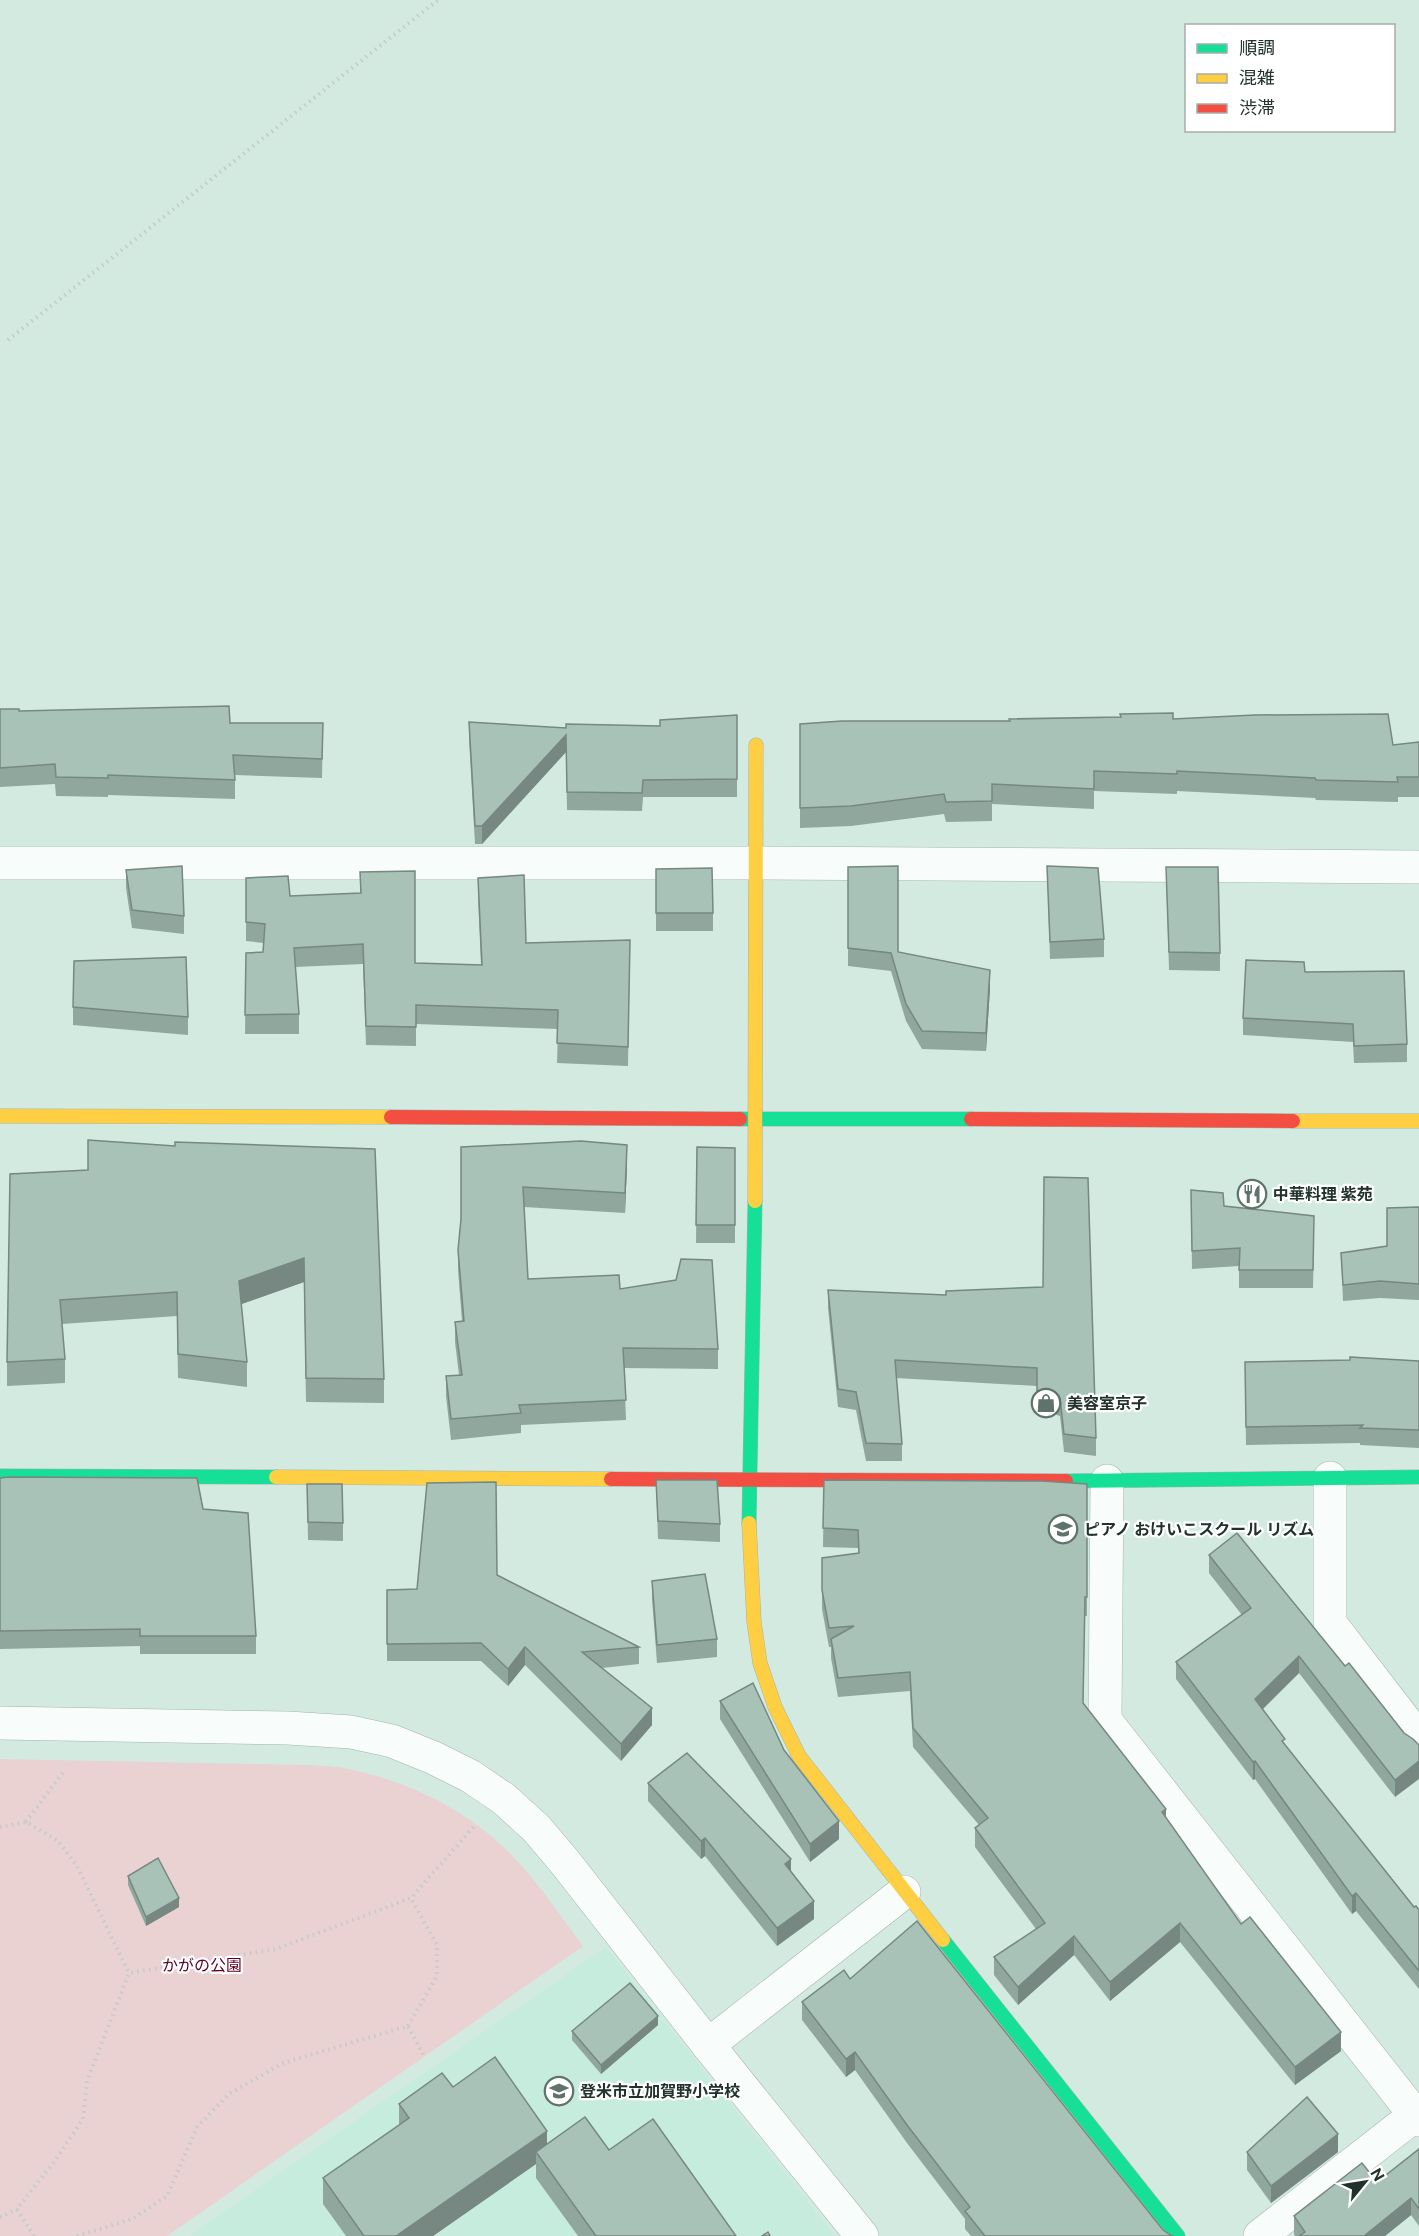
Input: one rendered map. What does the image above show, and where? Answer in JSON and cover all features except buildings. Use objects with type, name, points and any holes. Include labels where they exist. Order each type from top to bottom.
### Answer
[{"type":"street","points":[[756,745],[757,1118],[749,1527],[753,1622],[760,1663],[775,1707],[799,1756],[904,1892],[1178,2236]]},
{"type":"street","points":[[0,863],[757,863],[1419,867]]},
{"type":"street","points":[[0,1116],[1419,1121]]},
{"type":"street","points":[[0,1476],[1107,1481],[1419,1478]]},
{"type":"street","points":[[1330,1478],[1330,1623],[1419,1739]]},
{"type":"street","points":[[1107,1481],[1105,1720],[1418,2116],[1260,2236]]},
{"type":"street","points":[[0,1723],[288,1728],[351,1732],[392,1741],[470,1776],[504,1799],[536,1828],[564,1860],[708,2045],[862,2236]]},
{"type":"street","points":[[708,2045],[904,1892]]},
{"type":"path","points":[[9,340],[438,0]]},
{"type":"path","points":[[27,1822],[64,1771]]},
{"type":"path","points":[[0,1827],[27,1822],[58,1841],[77,1866],[129,1973],[87,2081],[83,2119],[54,2162],[17,2209],[0,2217]]},
{"type":"path","points":[[129,1973],[276,1949],[411,1898],[476,1823]]},
{"type":"path","points":[[77,2236],[132,2218],[167,2196],[197,2127],[229,2094],[284,2063],[408,2026],[437,1976],[437,1945],[411,1898]]},
{"type":"path","points":[[408,2026],[424,2056]]},
{"type":"path","points":[[17,2209],[34,2236]]},
{"type":"shaded area","name":"登米市立加賀野小学校","points":[[606,1947],[835,2236],[189,2236]]},
{"type":"green space","name":"かがの公園","points":[[0,1759],[308,1765],[344,1768],[373,1775],[442,1802],[483,1829],[519,1863],[583,1946],[167,2236],[0,2236]]},
{"type":"traffic: fast","points":[[740,1119],[971,1119]]},
{"type":"traffic: fast","points":[[749,1523],[755,1201]]},
{"type":"traffic: fast","points":[[0,1476],[276,1477]]},
{"type":"traffic: fast","points":[[1066,1481],[1419,1477]]},
{"type":"traffic: fast","points":[[943,1940],[1178,2236]]},
{"type":"traffic: slow","points":[[755,1201],[756,745]]},
{"type":"traffic: slow","points":[[0,1116],[391,1117]]},
{"type":"traffic: slow","points":[[1293,1121],[1419,1121]]},
{"type":"traffic: slow","points":[[276,1477],[611,1479]]},
{"type":"traffic: slow","points":[[749,1523],[754,1622],[760,1663],[775,1707],[799,1756],[943,1940]]},
{"type":"traffic: jam","points":[[391,1117],[740,1119]]},
{"type":"traffic: jam","points":[[971,1119],[1293,1121]]},
{"type":"traffic: jam","points":[[611,1479],[1066,1481]]},
{"type":"place","name":"中華料理 紫苑","points":[[1252,1194]]},
{"type":"place","name":"美容室京子","points":[[1046,1403]]},
{"type":"place","name":"ピアノ おけいこスクール リズム","points":[[1063,1529]]},
{"type":"place","name":"登米市立加賀野小学校","points":[[559,2091]]}]
